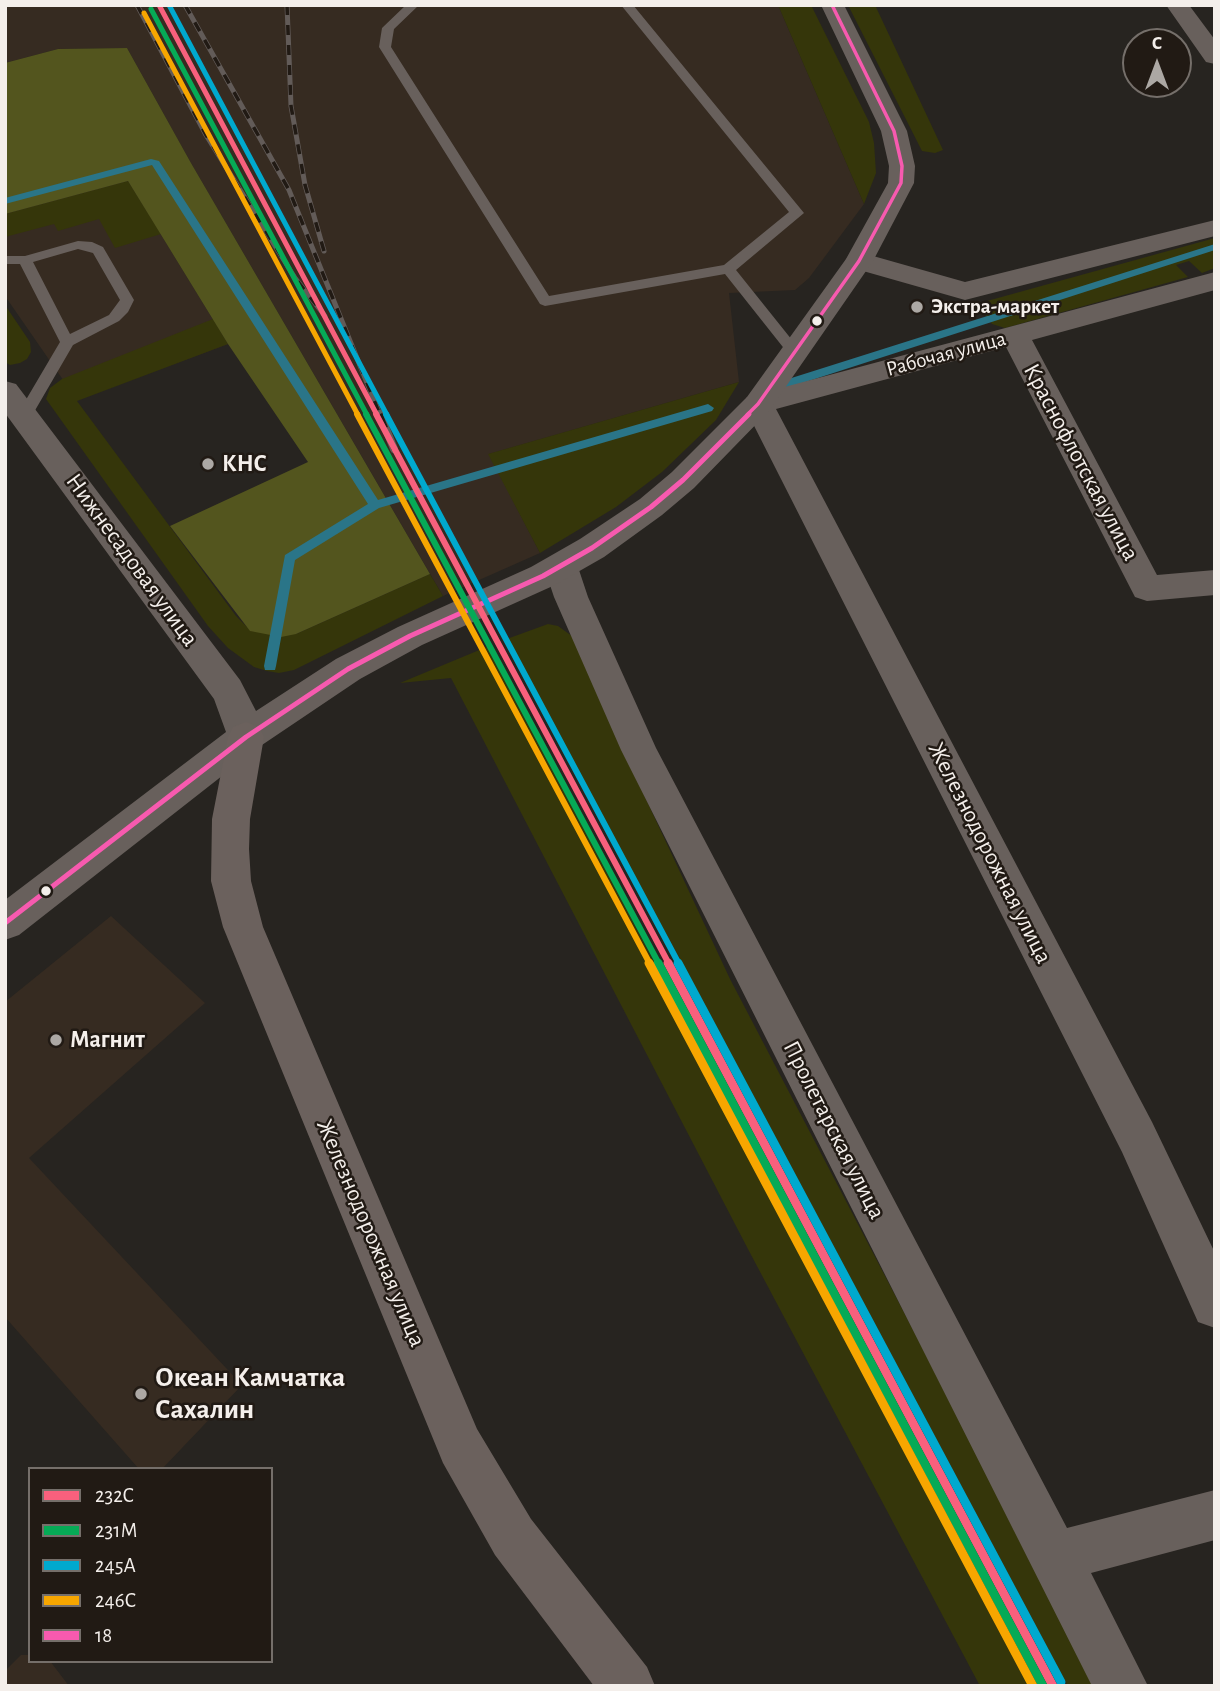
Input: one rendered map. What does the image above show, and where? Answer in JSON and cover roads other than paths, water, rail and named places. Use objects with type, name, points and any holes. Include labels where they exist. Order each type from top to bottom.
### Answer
[{"type":"main road","name":"Железнодорожная улица","points":[[246,737],[231,819],[230,849],[230,881],[243,927],[460,1446],[513,1537],[628,1686]]},
{"type":"street","points":[[5,923],[246,737],[376,653],[562,567],[651,507],[758,404],[859,261],[897,193],[902,166],[894,131],[832,5]]},
{"type":"street","points":[[1177,5],[1215,57]]},
{"type":"street","points":[[859,261],[965,290],[1215,228]]},
{"type":"street","name":"Рабочая улица","points":[[758,404],[1215,281]]},
{"type":"street","name":"Краснофлотская улица","points":[[1015,336],[1147,589],[1215,582]]},
{"type":"street","name":"Нижнесадовая улица","points":[[15,403],[228,690],[246,737]]},
{"type":"street","name":"Железнодорожная улица","points":[[758,404],[1137,1137],[1215,1305]]},
{"type":"street","name":"Пролетарская улица","points":[[562,567],[571,597],[639,750],[1121,1686]]},
{"type":"street","points":[[1054,1556],[1215,1515]]},
{"type":"lane","points":[[413,5],[388,28],[385,47],[545,301],[728,269],[797,213],[627,5]]},
{"type":"lane","points":[[5,260],[25,260],[78,245],[92,246],[98,250],[127,300],[114,318],[67,342],[15,403]]},
{"type":"lane","points":[[25,260],[67,342]]},
{"type":"lane","points":[[728,269],[795,353]]},
{"type":"waterway","points":[[5,201],[154,161],[375,505]]},
{"type":"waterway","points":[[786,384],[1215,247]]},
{"type":"waterway","points":[[375,505],[708,408]]},
{"type":"waterway","points":[[270,666],[289,558],[375,505]]},
{"type":"railway","points":[[137,5],[206,135],[295,278],[325,316]]},
{"type":"railway","points":[[185,5],[289,190],[380,415]]},
{"type":"railway","points":[[287,5],[291,106],[305,185],[324,251]]},
{"type":"railway","points":[[380,414],[394,449]]},
{"type":"place","name":"Экстра-маркет","points":[[917,307]]},
{"type":"place","name":"КНС","points":[[208,464]]},
{"type":"place","name":"Магнит","points":[[56,1040]]},
{"type":"place","name":"Океан Камчатка Сахалин","points":[[141,1394]]}]
